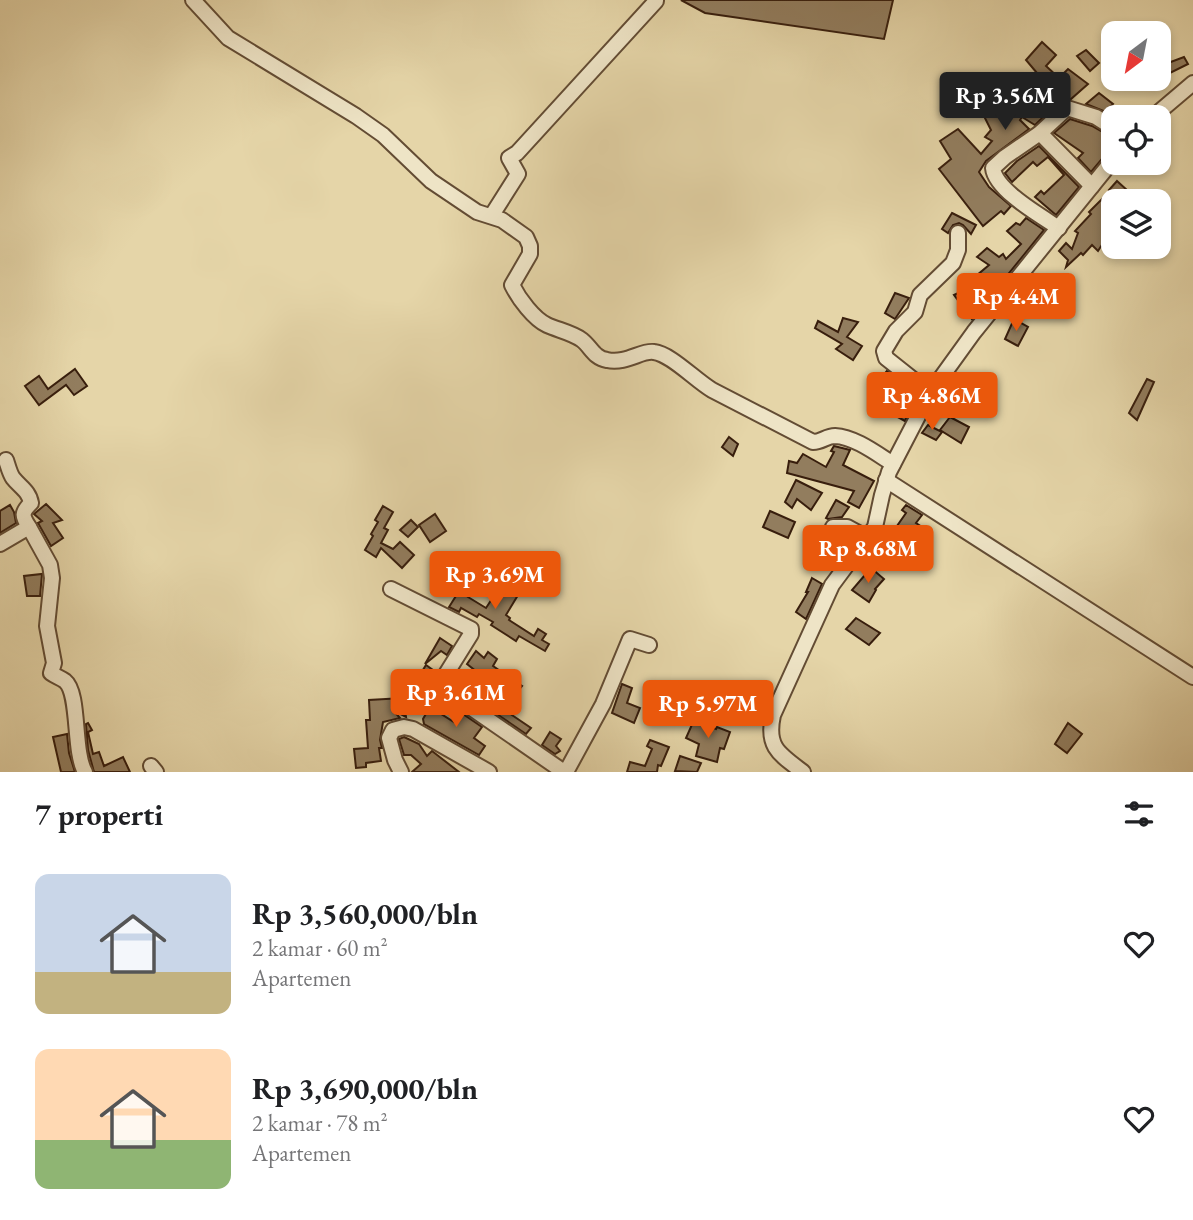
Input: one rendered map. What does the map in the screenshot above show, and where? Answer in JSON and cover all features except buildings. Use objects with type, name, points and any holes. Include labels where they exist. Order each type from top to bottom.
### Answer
[{"type":"street","points":[[193,0],[228,37],[356,116],[383,135],[431,181],[477,212],[492,215],[519,232],[529,242],[530,254],[512,288],[544,324],[579,338],[604,360],[629,360],[647,352],[656,352],[674,361],[712,390],[813,442],[830,436],[848,439],[893,464]]},
{"type":"street","points":[[492,215],[518,174],[509,159],[656,1]]},
{"type":"street","points":[[1167,105],[1193,83]]},
{"type":"street","points":[[1059,228],[1005,189],[993,172],[995,165],[1040,133],[1067,108],[1101,120]]},
{"type":"street","points":[[1040,133],[1092,186]]},
{"type":"street","points":[[803,772],[786,759],[772,742],[769,731],[772,715],[832,585],[869,539],[877,522],[886,480],[930,393],[974,332],[1101,175]]},
{"type":"street","points":[[930,393],[886,358],[884,351],[899,327],[915,312],[920,295],[953,263],[958,250],[958,233]]},
{"type":"street","points":[[2,457],[14,480],[21,484],[30,498],[31,503],[22,517],[50,565],[52,578],[47,626],[54,663],[51,673],[66,682],[71,692],[85,772]]},
{"type":"street","points":[[886,480],[1193,677]]},
{"type":"street","points":[[0,544],[29,527]]},
{"type":"street","points":[[833,527],[846,527],[869,539]]},
{"type":"street","points":[[391,589],[471,629],[471,634],[443,679],[441,687],[565,772],[603,704],[630,639],[649,645]]},
{"type":"street","points":[[401,772],[389,738],[393,730],[404,727],[422,733],[489,772]]}]
